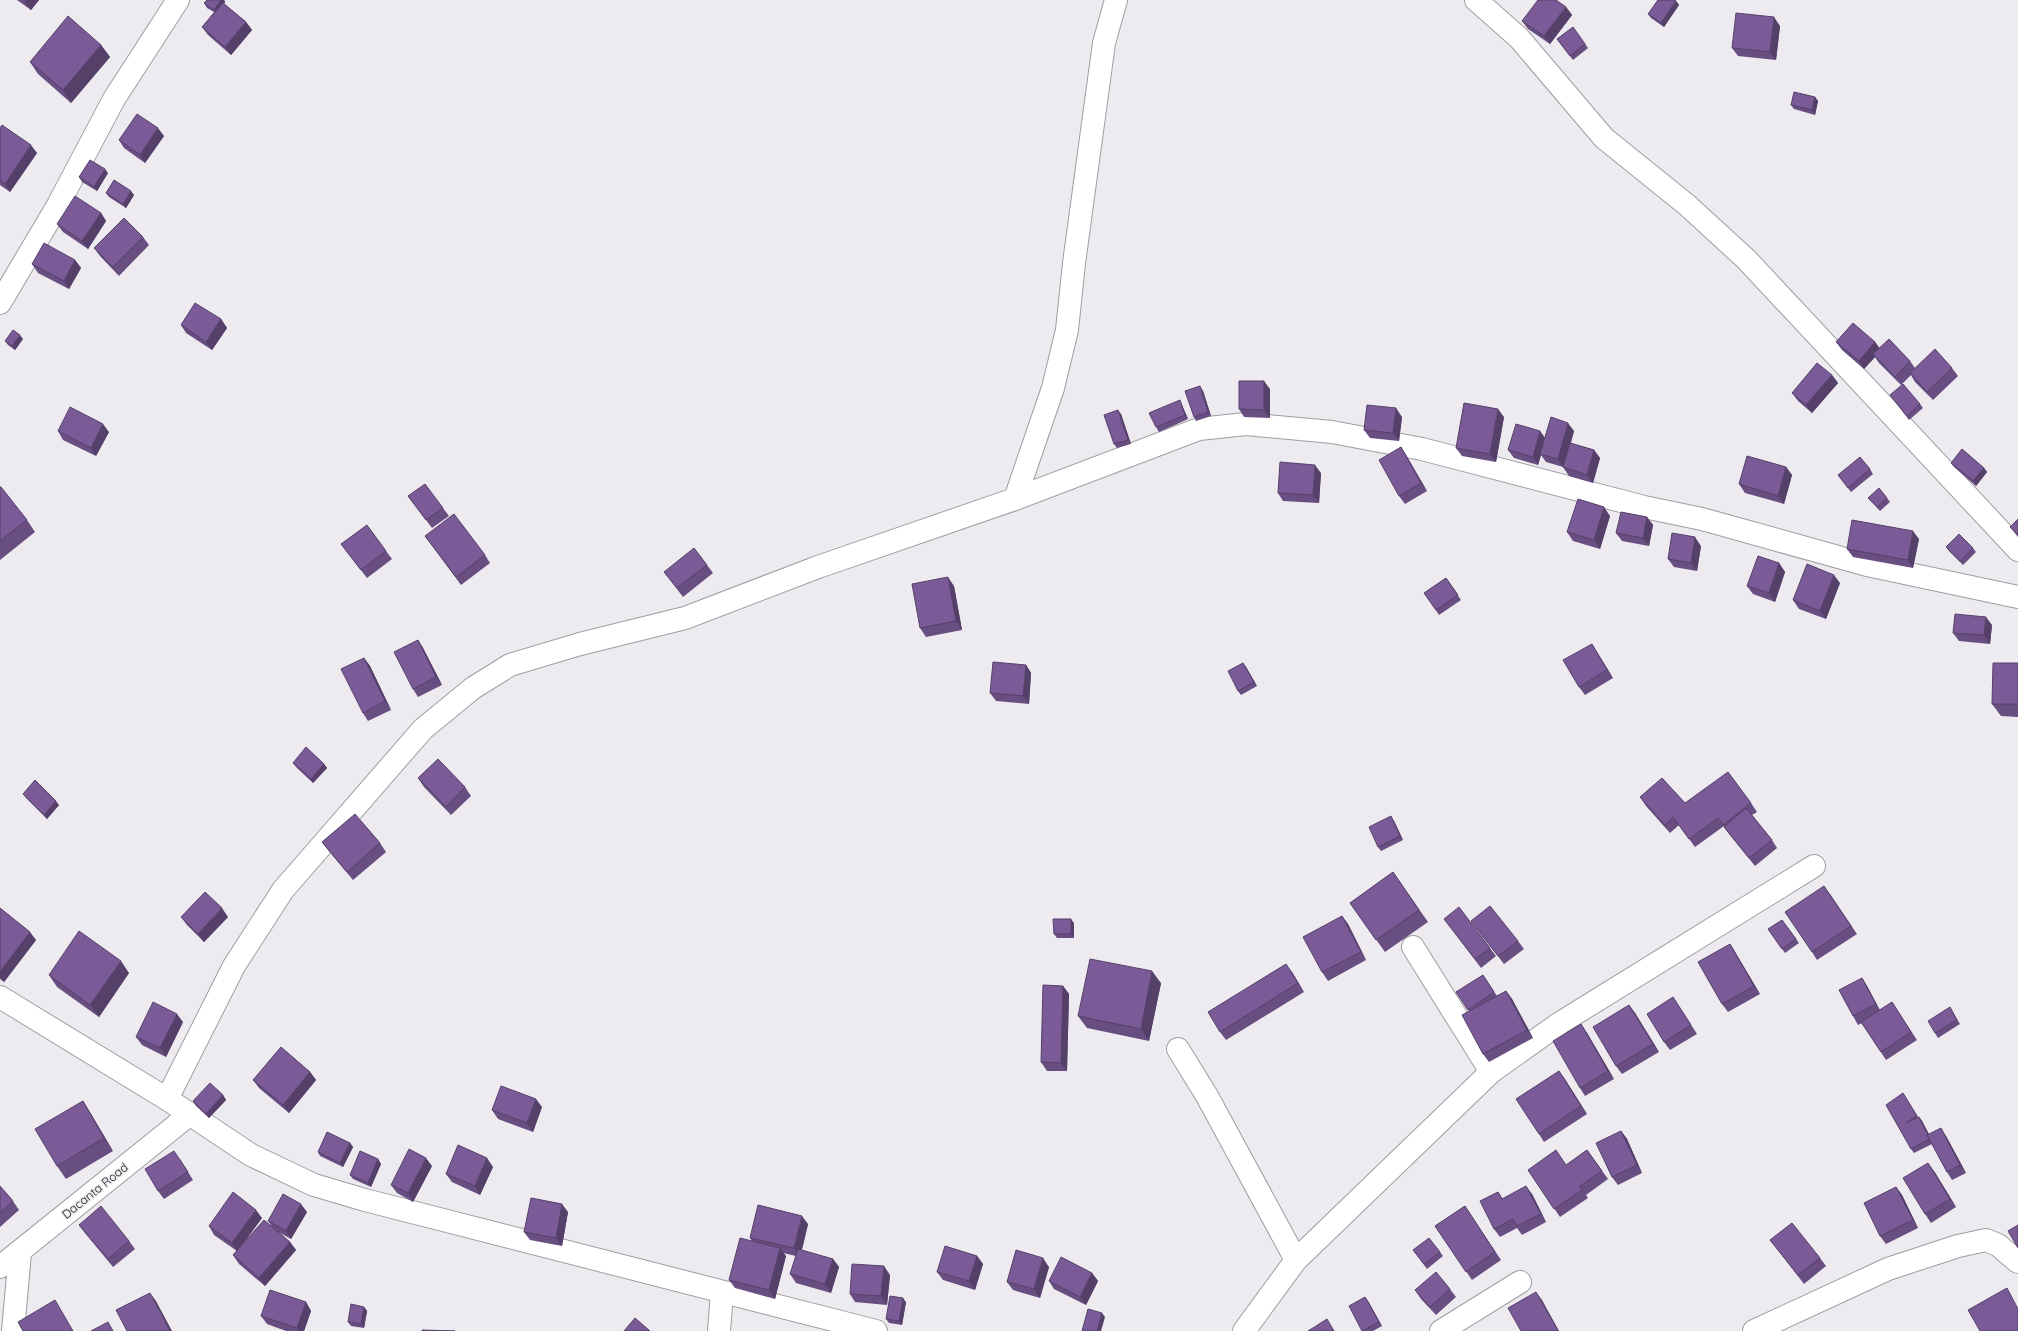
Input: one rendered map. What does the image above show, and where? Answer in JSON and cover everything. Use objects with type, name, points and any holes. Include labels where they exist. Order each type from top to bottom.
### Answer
[{"type":"street","points":[[0,303],[58,205],[114,99],[178,0]]},
{"type":"street","points":[[1015,499],[1053,388],[1067,330],[1074,263],[1104,43],[1116,0]]},
{"type":"street","points":[[1476,0],[1519,38],[1604,138],[1687,205],[1746,259],[2018,550]]},
{"type":"street","points":[[167,1098],[234,966],[283,890],[424,729],[473,688],[510,665],[580,644],[685,618],[818,567],[1015,499],[1199,430],[1246,424],[1332,432],[1422,449],[1644,507],[1702,519],[1867,565],[2018,597]]},
{"type":"street","points":[[1244,1331],[1296,1260],[1491,1072],[1560,1024],[1814,866]]},
{"type":"street","points":[[1413,948],[1491,1072]]},
{"type":"street","points":[[0,997],[167,1098],[189,1115],[251,1155],[314,1185],[365,1200],[876,1331]]},
{"type":"street","points":[[1178,1049],[1206,1096],[1296,1260]]},
{"type":"street","name":"Dacanta Road","points":[[0,1267],[20,1253],[189,1115]]},
{"type":"street","points":[[1754,1331],[1888,1269],[1958,1246],[1986,1240],[1998,1245],[2018,1262]]},
{"type":"street","points":[[13,1331],[20,1253]]},
{"type":"street","points":[[1442,1331],[1520,1282]]},
{"type":"street","points":[[719,1331],[722,1292]]},
{"type":"building","points":[[207,0],[221,0],[214,10],[204,3]]},
{"type":"building","points":[[1538,0],[1556,0],[1566,7],[1544,36],[1522,21]]},
{"type":"building","points":[[1658,0],[1676,1],[1661,23],[1648,14]]},
{"type":"building","points":[[223,3],[246,22],[225,47],[202,27]]},
{"type":"building","points":[[1736,13],[1774,17],[1770,52],[1732,48]]},
{"type":"building","points":[[68,16],[101,45],[63,90],[30,62]]},
{"type":"building","points":[[1573,27],[1585,44],[1570,56],[1557,39]]},
{"type":"building","points":[[1794,92],[1815,97],[1812,110],[1791,105]]},
{"type":"building","points":[[137,114],[158,128],[140,155],[119,140]]},
{"type":"building","points":[[2,125],[31,145],[5,184],[0,180],[0,128]]},
{"type":"building","points":[[90,160],[105,169],[94,187],[79,177]]},
{"type":"building","points":[[114,180],[131,191],[123,204],[106,193]]},
{"type":"building","points":[[75,196],[101,213],[82,241],[57,224]]},
{"type":"building","points":[[124,218],[143,237],[113,267],[94,248]]},
{"type":"building","points":[[44,243],[75,260],[64,281],[32,264]]},
{"type":"building","points":[[195,303],[221,319],[206,342],[181,325]]},
{"type":"building","points":[[1853,323],[1875,342],[1859,361],[1836,342]]},
{"type":"building","points":[[13,330],[20,335],[12,346],[5,341]]},
{"type":"building","points":[[1889,339],[1910,361],[1895,377],[1873,354]]},
{"type":"building","points":[[1935,349],[1952,368],[1927,392],[1910,373]]},
{"type":"building","points":[[1817,363],[1832,375],[1806,405],[1792,393]]},
{"type":"building","points":[[1239,381],[1264,381],[1264,410],[1239,409]]},
{"type":"building","points":[[1903,384],[1920,404],[1907,416],[1890,395]]},
{"type":"building","points":[[1200,386],[1208,412],[1194,417],[1185,391]]},
{"type":"building","points":[[1180,400],[1185,415],[1156,427],[1149,413]]},
{"type":"building","points":[[1464,403],[1498,409],[1490,454],[1456,448]]},
{"type":"building","points":[[1367,405],[1396,408],[1393,433],[1364,430]]},
{"type":"building","points":[[70,407],[103,424],[91,448],[58,431]]},
{"type":"building","points":[[1118,410],[1128,440],[1114,444],[1104,415]]},
{"type":"building","points":[[1551,417],[1568,423],[1558,459],[1540,454]]},
{"type":"building","points":[[1516,424],[1540,431],[1533,457],[1508,450]]},
{"type":"building","points":[[1570,443],[1594,450],[1587,475],[1563,467]]},
{"type":"building","points":[[1401,447],[1421,483],[1399,496],[1379,460]]},
{"type":"building","points":[[1962,449],[1984,468],[1973,481],[1951,463]]},
{"type":"building","points":[[1747,456],[1786,467],[1778,496],[1739,484]]},
{"type":"building","points":[[1860,457],[1870,469],[1848,488],[1838,475]]},
{"type":"building","points":[[1280,462],[1315,465],[1313,495],[1278,493]]},
{"type":"building","points":[[425,484],[443,508],[426,520],[408,496]]},
{"type":"building","points":[[0,487],[27,520],[0,541]]},
{"type":"building","points":[[1879,488],[1887,498],[1877,507],[1868,498]]},
{"type":"building","points":[[1578,499],[1604,507],[1594,540],[1567,532]]},
{"type":"building","points":[[1621,512],[1647,517],[1643,538],[1616,533]]},
{"type":"building","points":[[454,514],[485,555],[456,577],[425,536]]},
{"type":"building","points":[[2018,519],[2018,535],[2010,527]]},
{"type":"building","points":[[1852,520],[1913,531],[1908,560],[1847,549]]},
{"type":"building","points":[[367,525],[386,551],[361,570],[341,544]]},
{"type":"building","points":[[1672,533],[1695,537],[1691,563],[1668,559]]},
{"type":"building","points":[[1959,534],[1973,548],[1960,561],[1946,547]]},
{"type":"building","points":[[694,548],[707,565],[677,588],[664,572]]},
{"type":"building","points":[[1758,556],[1779,563],[1769,593],[1747,586]]},
{"type":"building","points":[[1807,564],[1834,575],[1820,611],[1793,600]]},
{"type":"building","points":[[948,577],[956,621],[920,628],[912,584]]},
{"type":"building","points":[[1446,578],[1458,595],[1436,610],[1424,593]]},
{"type":"building","points":[[1955,614],[1986,617],[1984,635],[1953,633]]},
{"type":"building","points":[[418,640],[436,677],[413,689],[394,652]]},
{"type":"building","points":[[1592,644],[1607,670],[1579,687],[1563,660]]},
{"type":"building","points":[[364,658],[385,701],[363,713],[341,669]]},
{"type":"building","points":[[993,662],[1026,665],[1023,696],[990,693]]},
{"type":"building","points":[[1243,663],[1254,682],[1238,691],[1228,671]]},
{"type":"building","points":[[1993,663],[2018,663],[2018,704],[1992,704]]},
{"type":"building","points":[[306,747],[324,764],[311,779],[293,763]]},
{"type":"building","points":[[438,759],[465,787],[446,807],[418,778]]},
{"type":"building","points":[[1728,772],[1751,803],[1723,825],[1718,818],[1689,839],[1673,817],[1665,825],[1640,797],[1662,778],[1685,803]]},
{"type":"building","points":[[35,780],[56,801],[44,815],[23,794]]},
{"type":"building","points":[[1746,808],[1772,840],[1749,858],[1724,827]]},
{"type":"building","points":[[355,814],[380,843],[347,872],[322,842]]},
{"type":"building","points":[[1391,816],[1400,836],[1378,847],[1369,827]]},
{"type":"building","points":[[1393,872],[1419,910],[1376,940],[1350,903]]},
{"type":"building","points":[[1824,886],[1851,926],[1812,952],[1785,912]]},
{"type":"building","points":[[205,892],[222,908],[198,934],[181,917]]},
{"type":"building","points":[[1490,906],[1518,941],[1498,956],[1471,921]]},
{"type":"building","points":[[1459,907],[1490,948],[1475,959],[1444,919]]},
{"type":"building","points":[[0,908],[30,932],[0,972]]},
{"type":"building","points":[[1342,916],[1361,952],[1322,972],[1303,937]]},
{"type":"building","points":[[1053,919],[1071,919],[1071,934],[1054,934]]},
{"type":"building","points":[[1782,920],[1796,939],[1782,949],[1768,929]]},
{"type":"building","points":[[79,931],[121,961],[90,1005],[49,975]]},
{"type":"building","points":[[1730,944],[1754,986],[1722,1004],[1698,962]]},
{"type":"building","points":[[1090,959],[1152,971],[1141,1029],[1078,1016]]},
{"type":"building","points":[[1286,964],[1298,983],[1220,1032],[1208,1012]]},
{"type":"building","points":[[1483,975],[1494,992],[1468,1010],[1456,992]]},
{"type":"building","points":[[1862,978],[1876,1004],[1853,1016],[1839,990]]},
{"type":"building","points":[[1043,985],[1063,986],[1061,1063],[1041,1062]]},
{"type":"building","points":[[1506,991],[1527,1030],[1483,1054],[1462,1015]]},
{"type":"building","points":[[1673,997],[1691,1025],[1664,1042],[1647,1014]]},
{"type":"building","points":[[153,1002],[177,1014],[160,1048],[136,1037]]},
{"type":"building","points":[[1892,1002],[1911,1032],[1881,1052],[1861,1022]]},
{"type":"building","points":[[1629,1005],[1653,1044],[1616,1066],[1593,1027]]},
{"type":"building","points":[[1950,1007],[1957,1020],[1935,1033],[1928,1021]]},
{"type":"building","points":[[1581,1024],[1608,1071],[1580,1088],[1553,1041]]},
{"type":"building","points":[[281,1047],[310,1072],[283,1105],[253,1080]]},
{"type":"building","points":[[1559,1071],[1581,1106],[1539,1134],[1516,1099]]},
{"type":"building","points":[[210,1083],[223,1095],[206,1114],[193,1101]]},
{"type":"building","points":[[501,1086],[536,1099],[527,1123],[492,1110]]},
{"type":"building","points":[[1903,1093],[1917,1116],[1906,1123],[1919,1117],[1929,1139],[1911,1149],[1886,1105]]},
{"type":"building","points":[[83,1101],[104,1138],[57,1166],[35,1129]]},
{"type":"building","points":[[1941,1128],[1960,1165],[1947,1172],[1927,1135]]},
{"type":"building","points":[[1621,1131],[1637,1165],[1612,1177],[1596,1143]]},
{"type":"building","points":[[327,1132],[350,1143],[340,1163],[318,1152]]},
{"type":"building","points":[[458,1145],[487,1158],[475,1186],[446,1174]]},
{"type":"building","points":[[409,1149],[426,1158],[408,1193],[391,1185]]},
{"type":"building","points":[[1556,1150],[1566,1165],[1587,1150],[1602,1171],[1580,1186],[1582,1190],[1554,1209],[1528,1170]]},
{"type":"building","points":[[174,1151],[188,1172],[158,1191],[145,1169]]},
{"type":"building","points":[[360,1151],[378,1159],[368,1183],[350,1175]]},
{"type":"building","points":[[1928,1163],[1950,1199],[1925,1214],[1903,1178]]},
{"type":"building","points":[[0,1186],[13,1201],[0,1213]]},
{"type":"building","points":[[1526,1186],[1541,1214],[1517,1226],[1513,1219],[1494,1229],[1480,1201],[1498,1192],[1502,1199]]},
{"type":"building","points":[[1896,1187],[1913,1220],[1880,1236],[1864,1203]]},
{"type":"building","points":[[233,1192],[256,1210],[232,1243],[209,1226]]},
{"type":"building","points":[[283,1194],[301,1204],[286,1231],[268,1221]]},
{"type":"building","points":[[531,1198],[562,1204],[556,1238],[524,1232]]},
{"type":"building","points":[[758,1205],[802,1216],[794,1248],[750,1238]]},
{"type":"building","points":[[101,1206],[129,1241],[108,1259],[79,1225]]},
{"type":"building","points":[[1465,1206],[1495,1252],[1466,1272],[1435,1226]]},
{"type":"building","points":[[264,1220],[290,1242],[259,1278],[233,1255]]},
{"type":"building","points":[[1792,1223],[1820,1258],[1798,1275],[1770,1240]]},
{"type":"building","points":[[2018,1225],[2018,1248],[2008,1231]]},
{"type":"building","points":[[740,1238],[780,1248],[769,1290],[729,1280]]},
{"type":"building","points":[[1429,1238],[1440,1252],[1424,1264],[1413,1250]]},
{"type":"building","points":[[945,1246],[977,1256],[969,1281],[937,1272]]},
{"type":"building","points":[[798,1249],[833,1259],[825,1284],[790,1274]]},
{"type":"building","points":[[1016,1250],[1043,1258],[1034,1289],[1007,1282]]},
{"type":"building","points":[[1061,1257],[1092,1273],[1080,1297],[1049,1281]]},
{"type":"building","points":[[852,1264],[884,1266],[881,1296],[850,1294]]},
{"type":"building","points":[[1436,1272],[1450,1289],[1430,1307],[1415,1290]]},
{"type":"building","points":[[2007,1288],[2018,1309],[2018,1331],[1980,1331],[1968,1310]]},
{"type":"building","points":[[270,1290],[306,1302],[297,1328],[261,1316]]},
{"type":"building","points":[[1536,1292],[1558,1331],[1521,1331],[1508,1308]]},
{"type":"building","points":[[150,1293],[170,1331],[127,1331],[116,1310]]},
{"type":"building","points":[[890,1296],[903,1298],[899,1321],[886,1319]]},
{"type":"building","points":[[1365,1297],[1379,1322],[1362,1331],[1349,1306]]},
{"type":"building","points":[[55,1300],[73,1331],[23,1331],[18,1322]]},
{"type":"building","points":[[351,1304],[364,1307],[361,1324],[348,1322]]},
{"type":"building","points":[[1088,1309],[1102,1313],[1097,1331],[1082,1331]]},
{"type":"building","points":[[635,1318],[650,1331],[624,1331]]},
{"type":"building","points":[[1327,1319],[1334,1331],[1308,1331]]},
{"type":"building","points":[[108,1322],[113,1331],[91,1331]]},
{"type":"building","points":[[422,1330],[455,1331],[422,1331]]}]
